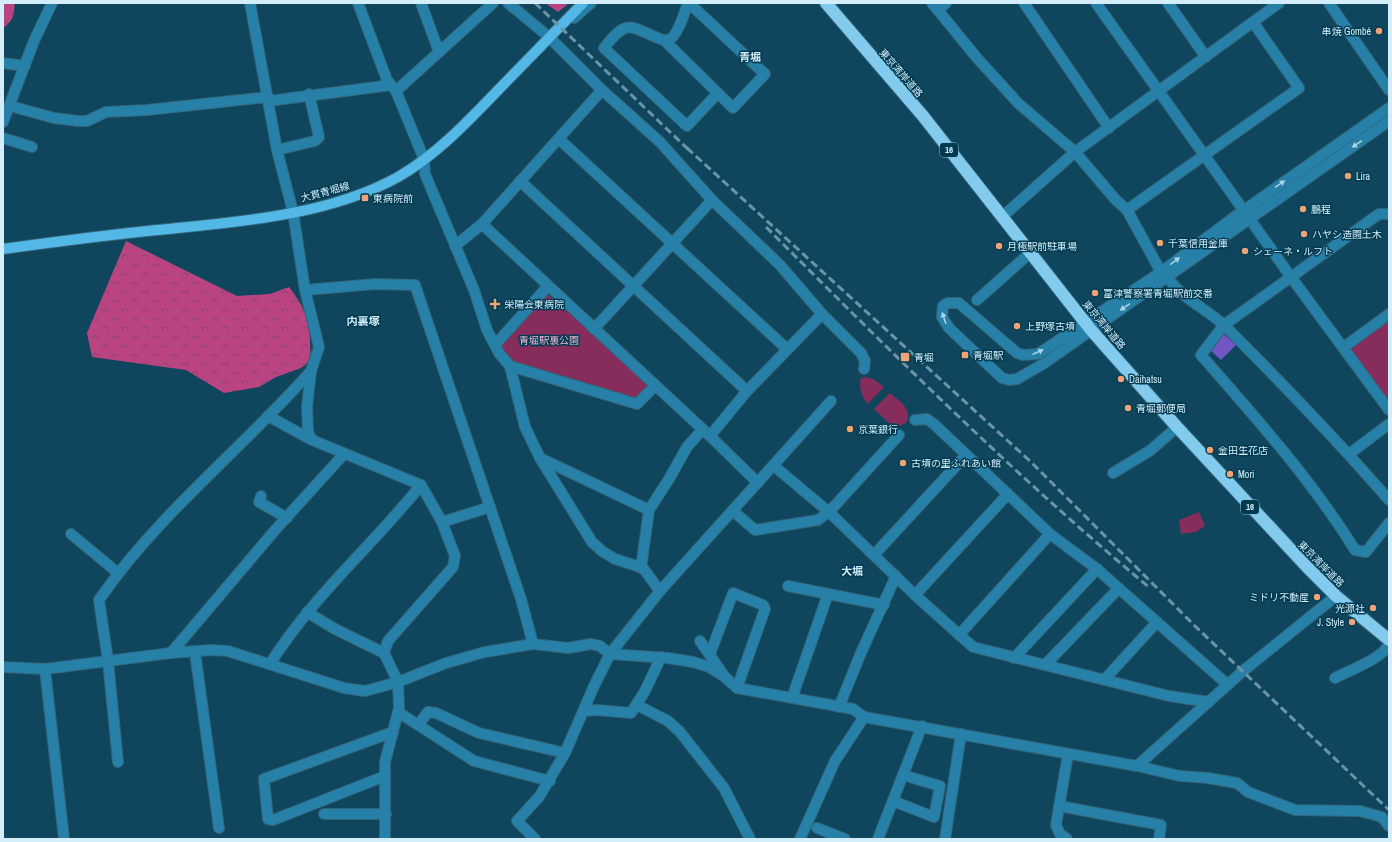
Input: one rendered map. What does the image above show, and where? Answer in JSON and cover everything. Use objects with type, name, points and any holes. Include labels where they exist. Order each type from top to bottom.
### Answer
[{"type":"highway","name":"東京湾岸道路","points":[[826,3],[923,116],[1088,326],[1176,427],[1282,541],[1336,596],[1389,640]]},
{"type":"main road","name":"大貫青堀線","points":[[3,249],[195,226],[293,212],[335,204],[366,192],[398,177],[424,159],[475,114],[582,3]]},
{"type":"street","points":[[3,122],[34,41],[52,3]]},
{"type":"street","points":[[250,3],[277,150],[293,212],[305,290],[319,347],[311,371],[306,407],[308,432],[312,440]]},
{"type":"street","points":[[358,3],[387,80],[393,88],[424,159],[425,174],[494,345],[510,366],[525,426],[540,458],[592,542],[602,551],[615,559],[641,568],[660,591]]},
{"type":"street","points":[[421,3],[439,52]]},
{"type":"street","points":[[10,106],[54,118],[87,121],[106,112],[148,110],[309,94],[393,88],[439,52],[491,3]]},
{"type":"street","points":[[508,3],[549,37],[602,90],[660,142],[712,200],[780,265],[822,314],[861,353],[865,361],[864,369]]},
{"type":"street","points":[[560,26],[567,25],[590,3]]},
{"type":"street","points":[[664,40],[671,39],[675,34],[689,3],[765,74],[733,108],[717,94],[664,40],[634,27],[624,27],[616,32],[604,48],[687,126],[717,94]]},
{"type":"street","points":[[946,3],[935,6],[977,58],[1018,103],[1075,152],[1115,199],[1127,210],[1165,275],[1176,289],[1224,325],[1349,454],[1389,500]]},
{"type":"street","points":[[1024,3],[1109,128]]},
{"type":"street","points":[[1096,3],[1243,211],[1389,410]]},
{"type":"street","points":[[1168,3],[1206,57]]},
{"type":"street","points":[[1002,217],[1075,152],[1279,3]]},
{"type":"street","points":[[1329,3],[1389,90]]},
{"type":"street","points":[[1127,210],[1299,88],[1252,22]]},
{"type":"street","points":[[3,63],[25,66]]},
{"type":"street","points":[[455,246],[482,224],[602,90]]},
{"type":"street","points":[[277,150],[316,141],[318,137],[309,94]]},
{"type":"street","points":[[1165,275],[1243,211],[1389,108]]},
{"type":"street","points":[[1088,326],[1043,364],[1017,379],[1010,380],[1002,378],[949,328],[942,317],[941,310],[948,302],[959,303],[1012,348],[1023,355],[1038,354],[1088,326],[1250,220],[1389,121]]},
{"type":"street","points":[[3,138],[32,147]]},
{"type":"street","points":[[559,139],[787,349]]},
{"type":"street","points":[[520,181],[747,392]]},
{"type":"street","points":[[594,329],[673,245],[712,200]]},
{"type":"street","points":[[1389,214],[1379,214],[1224,325],[1200,355],[1291,459],[1355,550],[1366,552],[1389,523]]},
{"type":"street","points":[[482,224],[758,483]]},
{"type":"street","points":[[977,300],[1030,253]]},
{"type":"street","points":[[305,290],[376,284],[415,285],[521,599],[534,644]]},
{"type":"street","points":[[494,345],[548,286]]},
{"type":"street","points":[[641,568],[649,510],[669,480],[687,447],[706,433],[822,314]]},
{"type":"street","points":[[1344,347],[1389,314]]},
{"type":"street","points":[[510,366],[637,404],[655,386]]},
{"type":"street","points":[[118,762],[108,661],[99,600],[118,573],[195,490],[268,416],[282,404],[311,371]]},
{"type":"street","points":[[535,839],[517,821],[539,797],[550,780],[565,753],[594,686],[610,654],[660,591],[831,401]]},
{"type":"street","points":[[268,416],[312,440],[421,485],[442,522],[455,556],[453,567],[388,641],[384,653],[398,682],[398,712],[385,762],[385,839]]},
{"type":"street","points":[[915,420],[927,419],[1050,534],[1097,569],[1228,685]]},
{"type":"street","points":[[1349,454],[1389,424]]},
{"type":"street","points":[[1113,473],[1151,450],[1176,427]]},
{"type":"street","points":[[733,511],[755,530],[818,520],[829,512],[899,435]]},
{"type":"street","points":[[171,653],[344,454]]},
{"type":"street","points":[[874,555],[966,455]]},
{"type":"street","points":[[540,458],[649,510]]},
{"type":"street","points":[[774,466],[829,512],[915,595],[973,647],[1169,696],[1209,702]]},
{"type":"street","points":[[270,664],[284,641],[307,612],[421,485]]},
{"type":"street","points":[[915,595],[1008,494]]},
{"type":"street","points":[[261,496],[259,502],[265,507],[287,518]]},
{"type":"street","points":[[442,522],[490,507]]},
{"type":"street","points":[[71,534],[118,573]]},
{"type":"street","points":[[959,635],[1050,534]]},
{"type":"street","points":[[1014,658],[1097,569]]},
{"type":"street","points":[[839,707],[860,655],[896,576]]},
{"type":"street","points":[[788,586],[884,605]]},
{"type":"street","points":[[1045,666],[1119,588]]},
{"type":"street","points":[[710,654],[734,593],[763,605],[765,609],[737,688]]},
{"type":"street","points":[[792,698],[828,594]]},
{"type":"street","points":[[1137,766],[1228,685],[1336,596]]},
{"type":"street","points":[[307,612],[378,652],[384,653]]},
{"type":"street","points":[[1104,680],[1157,622]]},
{"type":"street","points":[[700,641],[725,677]]},
{"type":"street","points":[[3,667],[45,669],[171,653],[228,651],[338,686],[365,691],[398,682],[446,662],[485,652],[534,644],[568,648],[591,644],[600,646],[610,654],[661,657],[693,662],[710,667],[725,677],[737,688],[853,709],[864,717],[922,726],[1137,766],[1180,776],[1208,778],[1236,783],[1248,792],[1295,810],[1360,811],[1382,817],[1389,826]]},
{"type":"street","points":[[1335,678],[1380,655],[1389,644]]},
{"type":"street","points":[[195,652],[219,828]]},
{"type":"street","points":[[584,711],[597,710],[631,713],[637,705],[661,657]]},
{"type":"street","points":[[45,669],[64,839]]},
{"type":"street","points":[[637,705],[668,721],[680,732],[724,788],[750,839]]},
{"type":"street","points":[[398,712],[474,761],[550,780]]},
{"type":"street","points":[[418,725],[428,712],[436,713],[479,733],[565,753]]},
{"type":"street","points":[[800,839],[835,761],[864,717]]},
{"type":"street","points":[[878,839],[922,726]]},
{"type":"street","points":[[385,776],[273,820],[268,819],[264,780],[393,732]]},
{"type":"street","points":[[945,839],[961,734]]},
{"type":"street","points":[[1067,839],[1060,834],[1056,825],[1068,754]]},
{"type":"street","points":[[893,801],[934,817],[940,786],[903,775]]},
{"type":"street","points":[[1059,806],[1161,825],[1159,839]]},
{"type":"street","points":[[324,814],[386,814]]},
{"type":"street","points":[[811,815],[822,839]]},
{"type":"street","points":[[817,828],[845,839]]},
{"type":"green space","points":[[3,3],[15,3],[12,20],[3,28]]},
{"type":"green space","points":[[545,3],[569,3],[558,12]]},
{"type":"green space","points":[[126,241],[237,296],[270,294],[289,287],[301,305],[308,321],[310,361],[301,368],[276,377],[259,387],[224,393],[186,370],[92,357],[87,333]]},
{"type":"green space","name":"青堀駅裏公園","points":[[545,292],[651,385],[636,402],[511,362],[499,346]]},
{"type":"green space","points":[[1389,319],[1389,404],[1350,350],[1350,346]]},
{"type":"green space","points":[[867,377],[875,380],[884,387],[868,404],[862,395],[860,388],[861,378]]},
{"type":"green space","points":[[890,393],[904,405],[908,413],[907,422],[900,426],[891,425],[874,409]]},
{"type":"green space","points":[[1199,512],[1205,526],[1196,532],[1181,534],[1179,520]]},
{"type":"shaded area","points":[[1224,334],[1236,345],[1221,360],[1209,349]]},
{"type":"railway","points":[[535,3],[691,152]]},
{"type":"railway","points":[[687,148],[1031,462],[1195,626],[1389,810]]},
{"type":"railway","points":[[766,227],[954,412],[1050,502],[1150,588]]},
{"type":"place","name":"串焼 Gombé","points":[[1379,31]]},
{"type":"place","name":"Lira","points":[[1348,176]]},
{"type":"place","name":"東病院前","points":[[365,198]]},
{"type":"place","name":"鵬程","points":[[1303,209]]},
{"type":"place","name":"ハヤシ造園土木","points":[[1304,234]]},
{"type":"place","name":"千葉信用金庫","points":[[1160,243]]},
{"type":"place","name":"月極駅前駐車場","points":[[999,246]]},
{"type":"place","name":"シェーネ・ルフト","points":[[1245,251]]},
{"type":"place","name":"富津警察署青堀駅前交番","points":[[1095,293]]},
{"type":"place","name":"栄陽会東病院","points":[[495,304]]},
{"type":"place","name":"上野塚古墳","points":[[1017,326]]},
{"type":"place","name":"青堀駅","points":[[965,355]]},
{"type":"place","name":"青堀","points":[[905,357]]},
{"type":"place","name":"Daihatsu","points":[[1121,379]]},
{"type":"place","name":"青堀郵便局","points":[[1128,408]]},
{"type":"place","name":"京葉銀行","points":[[850,429]]},
{"type":"place","name":"金田生花店","points":[[1210,450]]},
{"type":"place","name":"古墳の里ふれあい館","points":[[903,463]]},
{"type":"place","name":"Mori","points":[[1230,474]]},
{"type":"place","name":"ミドリ不動産","points":[[1317,597]]},
{"type":"place","name":"光源社","points":[[1373,608]]},
{"type":"place","name":"J. Style","points":[[1352,622]]},
{"type":"district","name":"青堀","points":[[750,57]]},
{"type":"district","name":"内裏塚","points":[[363,321]]},
{"type":"district","name":"大堀","points":[[852,571]]}]
